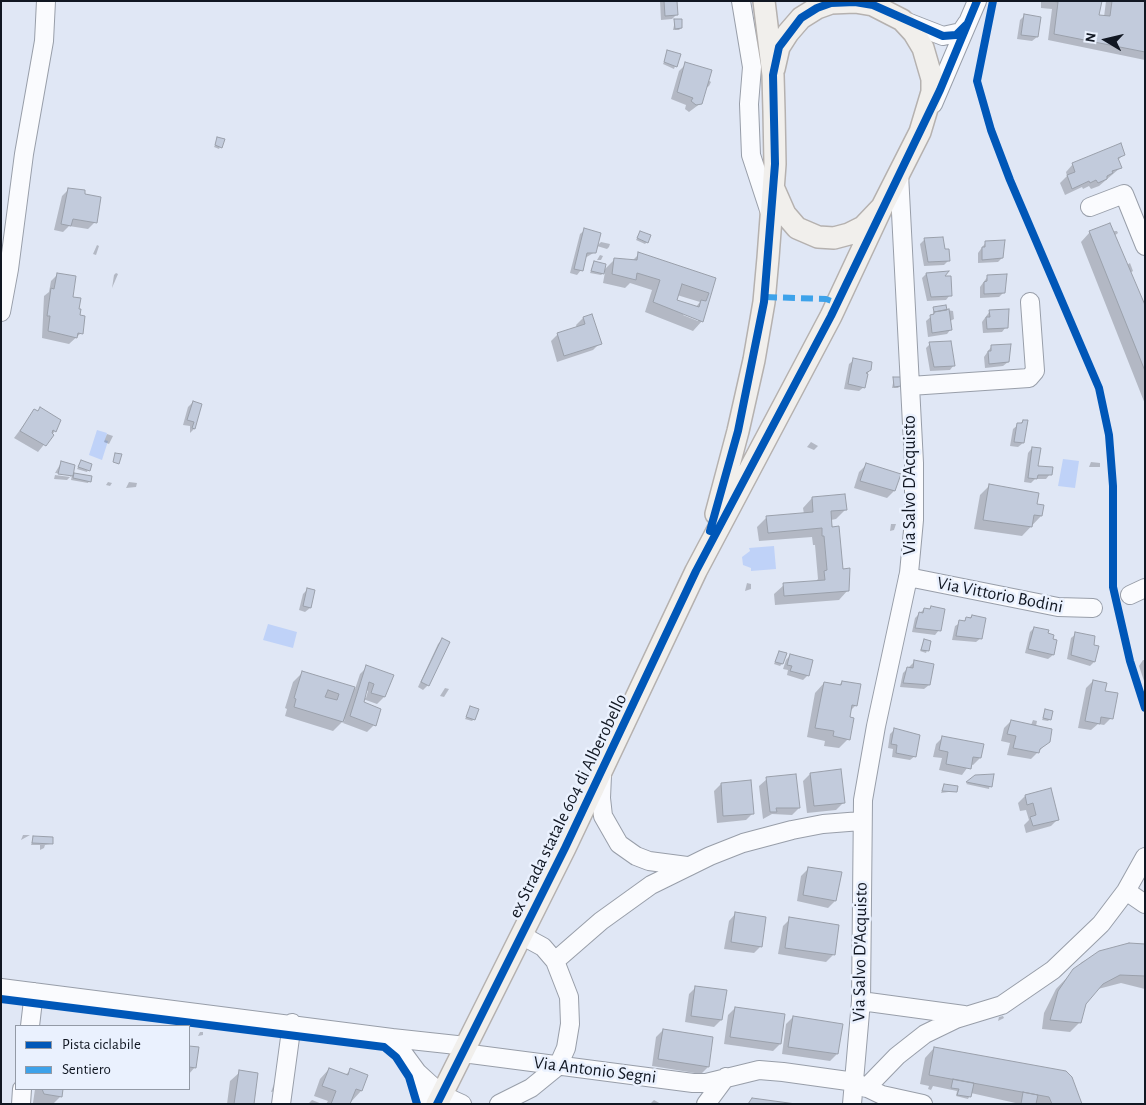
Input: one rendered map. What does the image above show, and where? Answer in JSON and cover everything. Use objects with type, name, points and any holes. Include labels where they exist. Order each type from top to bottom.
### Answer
[{"type":"main road","name":"ex Strada statale 604 di Alberobello","points":[[696,571],[719,506],[754,360],[764,302],[773,187],[772,74],[764,1]]},
{"type":"main road","points":[[772,74],[779,47],[801,18],[817,8],[830,3],[868,3],[902,20],[914,33],[923,48],[932,79],[932,92],[920,132],[898,174]]},
{"type":"main road","name":"ex Strada statale 604 di Alberobello","points":[[435,1101],[465,1050],[602,772],[696,571],[830,316],[898,174]]},
{"type":"main road","points":[[773,187],[785,214],[797,228],[818,237],[834,238],[849,234],[863,227],[882,207]]},
{"type":"street","points":[[1,312],[10,269],[24,154],[44,41],[46,1]]},
{"type":"street","points":[[741,1],[752,67],[749,104],[751,155],[771,218]]},
{"type":"street","points":[[902,20],[943,36],[961,32],[974,9]]},
{"type":"street","points":[[920,132],[974,9]]},
{"type":"street","name":"Via Salvo D'Acquisto","points":[[852,1104],[861,1085],[861,821],[876,726],[908,577],[914,520],[910,386],[898,174]]},
{"type":"street","points":[[1090,208],[1124,194],[1145,246]]},
{"type":"street","points":[[910,386],[1029,378],[1035,371],[1030,302]]},
{"type":"street","name":"Via Vittorio Bodini","points":[[908,577],[1058,607],[1093,608]]},
{"type":"street","points":[[602,772],[601,798],[603,816],[619,844],[636,856],[649,861],[688,866]]},
{"type":"street","points":[[556,961],[625,903],[651,885],[688,866],[743,843],[792,830],[823,824],[861,821]]},
{"type":"street","points":[[861,1085],[925,1034],[940,1025],[1002,1005],[1054,970],[1101,924],[1126,891],[1145,857]]},
{"type":"street","points":[[1126,891],[1145,904]]},
{"type":"street","points":[[499,1104],[531,1088],[558,1066],[566,1048],[571,1013],[569,997],[556,961],[543,947],[521,935]]},
{"type":"street","name":"Via Antonio Segni","points":[[1,988],[292,1024],[392,1038],[558,1066],[694,1083],[706,1083],[759,1070],[861,1085],[882,1095],[923,1104]]},
{"type":"street","points":[[30,1025],[34,992]]},
{"type":"street","points":[[861,1001],[968,1016]]},
{"type":"street","points":[[281,1104],[292,1024]]},
{"type":"street","points":[[392,1038],[435,1101],[462,1104]]},
{"type":"street","points":[[706,1104],[726,1078]]},
{"type":"street","points":[[21,1104],[22,1090]]},
{"type":"water","points":[[97,430],[107,433],[105,440],[108,441],[102,460],[89,455]]},
{"type":"water","points":[[1063,459],[1079,461],[1075,488],[1058,486]]},
{"type":"water","points":[[774,546],[776,569],[751,571],[751,568],[743,565],[742,557],[750,551],[749,548]]},
{"type":"water","points":[[268,624],[297,632],[293,648],[263,640]]},
{"type":"building","points":[[664,1],[677,1],[678,15],[665,16]]},
{"type":"building","points":[[1050,1],[1102,1],[1099,15],[1110,16],[1112,1],[1145,1],[1145,52],[1054,34],[1058,2]]},
{"type":"building","points":[[1024,14],[1041,17],[1038,37],[1021,35]]},
{"type":"building","points":[[674,19],[682,19],[682,28],[675,29]]},
{"type":"building","points":[[667,50],[681,54],[677,67],[664,62]]},
{"type":"building","points":[[685,62],[712,70],[702,104],[696,105],[691,101],[693,98],[677,92]]},
{"type":"building","points":[[217,137],[225,139],[222,148],[215,145]]},
{"type":"building","points":[[1121,143],[1125,155],[1118,158],[1122,168],[1112,171],[1113,173],[1107,176],[1107,179],[1098,183],[1096,180],[1090,183],[1089,181],[1072,189],[1067,175],[1075,172],[1072,163]]},
{"type":"building","points":[[68,188],[85,190],[85,194],[101,197],[97,223],[73,219],[71,226],[61,224]]},
{"type":"building","points":[[1110,223],[1145,305],[1145,371],[1089,231]]},
{"type":"building","points":[[584,228],[601,233],[596,253],[587,253],[583,271],[574,269]]},
{"type":"building","points":[[640,231],[651,235],[648,243],[637,238]]},
{"type":"building","points":[[943,237],[945,249],[949,249],[950,261],[928,262],[924,238]]},
{"type":"building","points":[[1005,240],[1003,258],[982,260],[982,247],[985,247],[985,241]]},
{"type":"building","points":[[638,252],[716,278],[703,322],[653,302],[660,280],[637,273],[636,280],[612,274],[614,258],[637,260]],"holes":[[[682,284],[709,293],[706,301],[701,300],[699,307],[677,300]]]},
{"type":"building","points":[[594,261],[606,264],[604,274],[591,271]]},
{"type":"building","points":[[949,271],[945,276],[951,276],[952,296],[931,297],[926,273]]},
{"type":"building","points":[[57,273],[76,276],[73,297],[81,298],[80,315],[85,316],[83,334],[78,333],[77,338],[48,331],[50,316],[47,316],[51,288],[54,289]]},
{"type":"building","points":[[1007,274],[1005,293],[984,294],[984,282],[987,281],[987,275]]},
{"type":"building","points":[[946,305],[947,310],[934,312],[933,307]]},
{"type":"building","points":[[949,309],[952,330],[932,333],[930,315],[934,314],[934,312]]},
{"type":"building","points":[[1009,309],[1008,328],[987,329],[986,317],[990,317],[989,310]]},
{"type":"building","points":[[592,314],[602,344],[564,356],[557,333],[585,324],[583,317]]},
{"type":"building","points":[[951,341],[955,366],[934,367],[929,342]]},
{"type":"building","points":[[1011,344],[1009,362],[989,364],[988,351],[991,351],[991,345]]},
{"type":"building","points":[[853,358],[872,362],[871,370],[866,373],[868,374],[865,388],[848,384]]},
{"type":"building","points":[[893,377],[901,377],[901,386],[894,387]]},
{"type":"building","points":[[193,401],[202,404],[195,429],[192,428],[194,422],[187,420]]},
{"type":"building","points":[[40,407],[61,420],[56,432],[53,430],[52,433],[54,435],[46,446],[20,431],[34,409],[38,411]]},
{"type":"building","points":[[1023,420],[1028,420],[1024,443],[1014,442],[1017,423],[1022,423]]},
{"type":"building","points":[[1032,447],[1041,448],[1038,466],[1053,467],[1052,475],[1038,475],[1037,479],[1028,478]]},
{"type":"building","points":[[115,453],[122,454],[119,464],[113,462]]},
{"type":"building","points":[[81,460],[92,464],[90,471],[78,467]]},
{"type":"building","points":[[61,461],[75,465],[73,476],[58,474]]},
{"type":"building","points":[[866,463],[901,474],[895,491],[860,481]]},
{"type":"building","points":[[74,473],[92,476],[91,482],[73,478]]},
{"type":"building","points":[[989,484],[1039,493],[1037,504],[1044,505],[1042,516],[1034,515],[1032,527],[983,520]]},
{"type":"building","points":[[845,494],[847,510],[831,511],[832,527],[839,526],[843,569],[850,568],[849,591],[784,596],[783,583],[825,580],[824,571],[827,570],[824,536],[822,536],[822,528],[768,533],[766,516],[813,512],[812,497]]},
{"type":"building","points":[[307,588],[315,590],[311,608],[303,606]]},
{"type":"building","points":[[931,606],[945,609],[941,631],[915,628],[919,612],[923,613],[924,608],[930,609]]},
{"type":"building","points":[[972,615],[986,618],[982,639],[956,636],[959,620],[965,621],[966,617],[971,618]]},
{"type":"building","points":[[1034,627],[1049,630],[1048,633],[1054,635],[1053,639],[1057,640],[1054,655],[1028,649]]},
{"type":"building","points":[[1075,632],[1095,636],[1094,645],[1099,646],[1095,662],[1071,655]]},
{"type":"building","points":[[442,638],[450,642],[429,686],[421,682]]},
{"type":"building","points":[[924,639],[931,641],[929,651],[921,650]]},
{"type":"building","points":[[779,651],[787,653],[783,664],[775,662]]},
{"type":"building","points":[[790,654],[813,660],[809,676],[790,671],[792,666],[787,665]]},
{"type":"building","points":[[914,660],[934,664],[930,685],[903,683],[907,667],[913,668]]},
{"type":"building","points":[[366,665],[394,675],[385,697],[371,693],[374,684],[369,682],[364,702],[381,709],[376,726],[350,716]]},
{"type":"building","points":[[302,671],[355,687],[343,722],[294,707],[296,699],[294,698]],"holes":[[[328,690],[339,694],[337,700],[325,697]]]},
{"type":"building","points":[[1093,680],[1107,683],[1105,691],[1118,693],[1113,719],[1101,717],[1100,724],[1085,721]]},
{"type":"building","points":[[842,681],[861,684],[857,706],[852,705],[850,717],[854,718],[850,740],[833,736],[834,731],[815,728],[824,682],[841,685]]},
{"type":"building","points":[[470,706],[479,709],[475,720],[466,717]]},
{"type":"building","points":[[1045,709],[1053,711],[1051,720],[1043,718]]},
{"type":"building","points":[[1011,720],[1052,729],[1050,742],[1040,749],[1039,753],[1013,748],[1016,736],[1007,734]]},
{"type":"building","points":[[894,728],[920,735],[916,757],[896,753],[897,745],[891,744]]},
{"type":"building","points":[[942,736],[984,744],[981,758],[973,757],[971,769],[946,764],[948,752],[939,750]]},
{"type":"building","points":[[841,769],[845,803],[814,806],[810,773]]},
{"type":"building","points":[[796,774],[800,808],[776,808],[777,812],[770,812],[766,777]]},
{"type":"building","points":[[994,774],[992,787],[966,782],[975,775]]},
{"type":"building","points":[[751,780],[754,814],[723,816],[721,783]]},
{"type":"building","points":[[944,784],[958,786],[957,792],[942,791]]},
{"type":"building","points":[[1051,788],[1059,820],[1033,826],[1030,817],[1036,815],[1033,803],[1027,805],[1025,795]]},
{"type":"building","points":[[33,836],[53,837],[53,844],[32,843]]},
{"type":"building","points":[[808,867],[842,872],[836,901],[803,895]]},
{"type":"building","points":[[735,912],[766,917],[762,947],[731,942]]},
{"type":"building","points":[[789,917],[839,925],[835,955],[785,948]]},
{"type":"building","points":[[1129,943],[1145,944],[1145,976],[1120,975],[1103,984],[1086,1004],[1081,1023],[1050,1020],[1058,991],[1073,969],[1099,951]]},
{"type":"building","points":[[695,986],[727,990],[722,1020],[691,1016]]},
{"type":"building","points":[[735,1007],[785,1014],[781,1044],[730,1037]]},
{"type":"building","points":[[793,1016],[843,1024],[838,1054],[788,1047]]},
{"type":"building","points":[[663,1029],[713,1037],[709,1067],[658,1059]]},
{"type":"building","points":[[190,1046],[199,1047],[196,1068],[190,1067]]},
{"type":"building","points":[[934,1047],[1066,1071],[1072,1077],[1082,1104],[1052,1104],[1049,1097],[929,1075]]},
{"type":"building","points":[[329,1068],[348,1075],[350,1068],[368,1075],[362,1091],[356,1089],[350,1104],[331,1104],[336,1091],[322,1086]]},
{"type":"building","points":[[239,1070],[258,1073],[254,1104],[234,1104]]},
{"type":"building","points":[[953,1079],[974,1083],[971,1097],[957,1095],[959,1089],[951,1088]]},
{"type":"building","points":[[42,1090],[63,1090],[62,1097],[44,1094]]},
{"type":"building","points":[[1023,1092],[1038,1095],[1036,1104],[1021,1104]]},
{"type":"building","points":[[752,1098],[796,1104],[748,1104]]},
{"type":"marked path","points":[[765,297],[826,299],[837,303]]},
{"type":"cycle path","points":[[437,1104],[565,848],[696,571],[831,316],[940,90],[977,1]]},
{"type":"cycle path","points":[[993,1],[977,81],[991,130],[1010,180],[1099,388],[1109,435],[1113,486],[1113,587],[1130,661],[1145,708]]},
{"type":"cycle path","points":[[710,531],[738,431],[764,302],[775,164],[773,75],[779,47],[801,18],[817,8],[831,3],[855,2],[873,5],[943,36],[956,35],[966,25]]},
{"type":"cycle path","points":[[1,999],[384,1047],[396,1057],[409,1077],[417,1104]]}]
